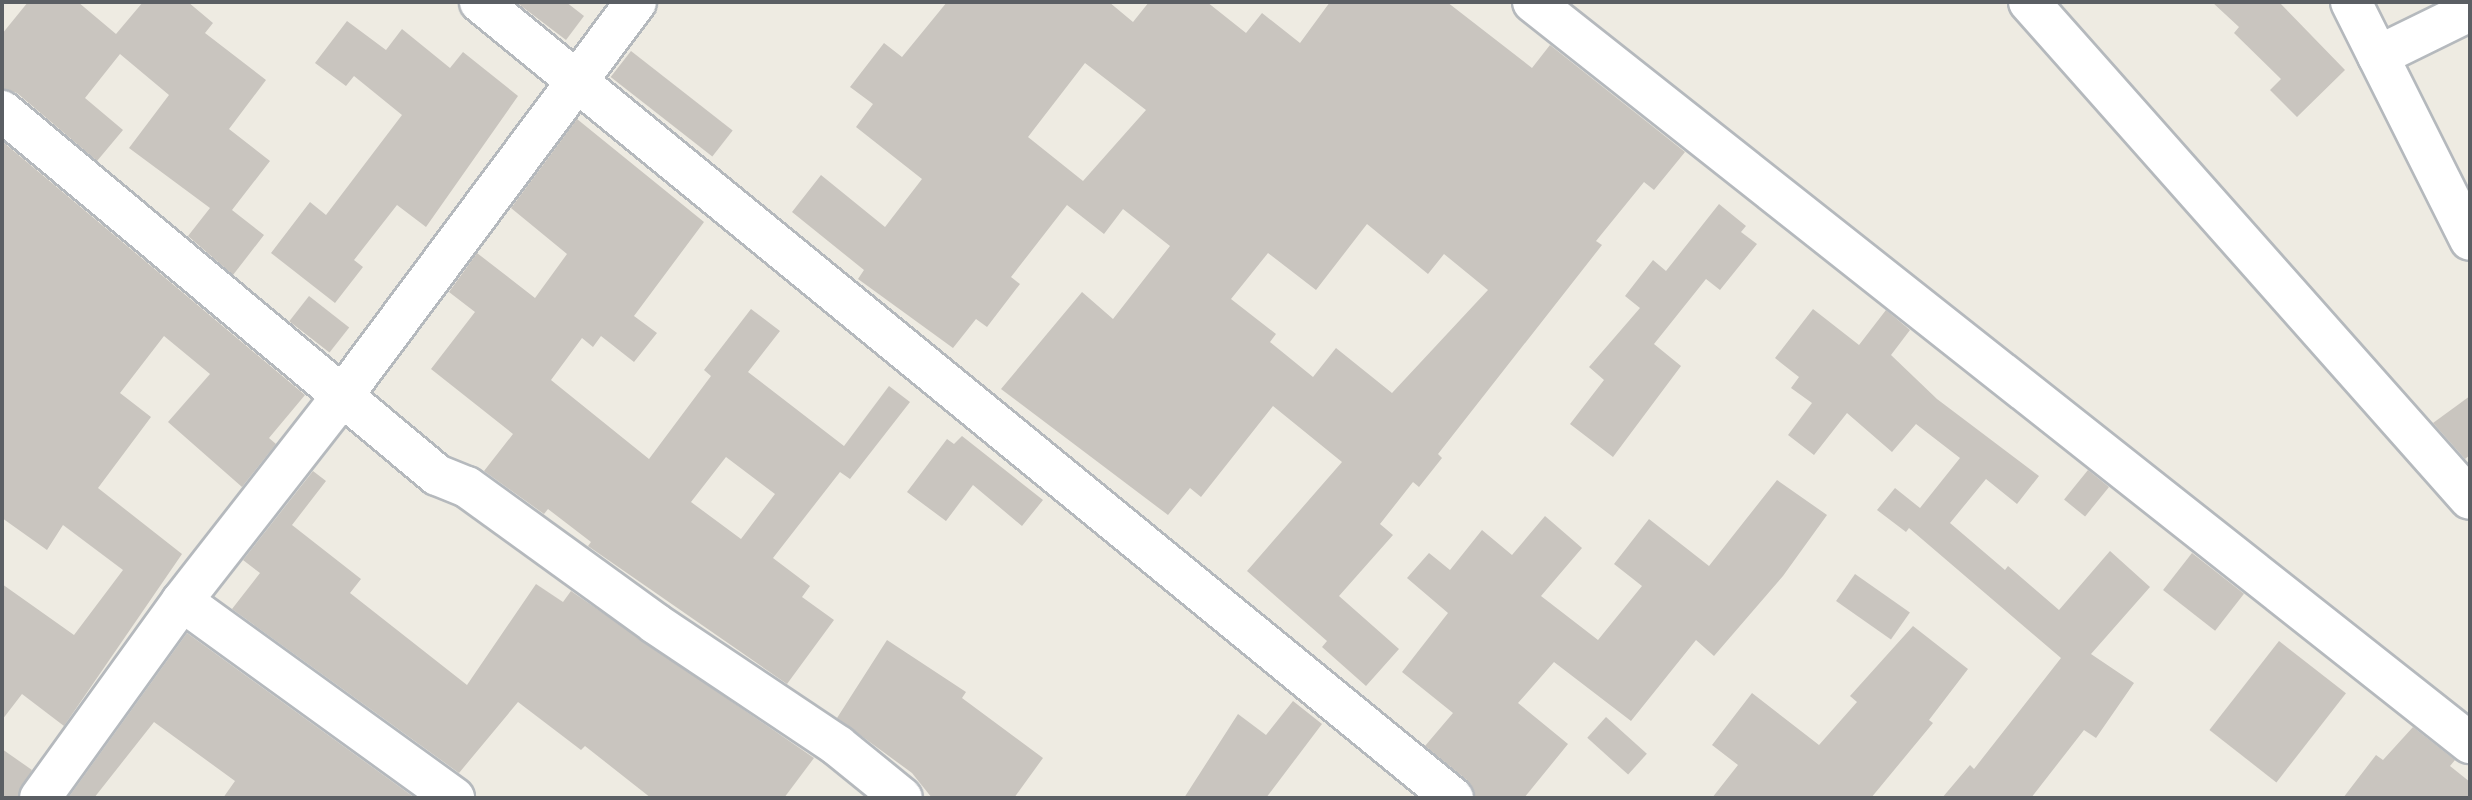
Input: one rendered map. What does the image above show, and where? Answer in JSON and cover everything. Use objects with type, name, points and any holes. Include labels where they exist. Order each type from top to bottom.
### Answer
[{"type":"street","points":[[480,2],[578,78],[1453,798]]},
{"type":"street","points":[[40,798],[182,601],[343,395],[636,2]]},
{"type":"street","points":[[1533,2],[2470,743]]},
{"type":"street","points":[[2029,2],[2470,499]]},
{"type":"street","points":[[2351,2],[2470,240]]},
{"type":"street","points":[[2378,56],[2470,11]]},
{"type":"street","points":[[2,111],[437,475],[467,487],[656,624],[838,746],[902,798]]},
{"type":"street","points":[[182,601],[454,798]]},
{"type":"building","points":[[28,2],[78,2],[116,34],[143,2],[188,2],[213,23],[205,33],[266,80],[229,129],[270,161],[232,210],[264,235],[233,275],[188,236],[210,208],[129,148],[169,95],[120,54],[85,98],[123,130],[97,161],[17,93],[2,89],[2,34]]},
{"type":"building","points":[[516,2],[566,2],[584,16],[566,40]]},
{"type":"building","points":[[947,2],[1109,2],[1133,22],[1149,2],[1207,2],[1246,33],[1262,13],[1300,43],[1330,2],[1447,2],[1532,68],[1550,45],[1685,152],[1654,190],[1644,182],[1596,241],[1602,245],[1438,454],[1442,458],[1419,487],[1413,482],[1380,524],[1393,535],[1339,596],[1399,649],[1366,686],[1322,647],[1327,641],[1247,571],[1342,462],[1273,406],[1201,497],[1190,488],[1168,515],[1001,389],[1082,292],[1113,319],[1170,246],[1123,209],[1104,234],[1067,205],[1011,277],[1020,284],[987,327],[976,319],[953,348],[858,279],[864,270],[792,212],[821,175],[885,227],[922,179],[856,127],[873,104],[850,87],[884,43],[902,57]],"holes":[[[1085,63],[1146,110],[1083,181],[1028,137]],[[1367,224],[1428,274],[1444,254],[1488,290],[1392,393],[1336,348],[1313,377],[1270,342],[1276,334],[1231,299],[1268,253],[1316,290]]]},
{"type":"building","points":[[2212,2],[2279,2],[2345,70],[2297,117],[2270,90],[2281,79],[2234,33],[2239,27]]},
{"type":"building","points":[[347,21],[386,50],[402,29],[450,68],[463,52],[518,96],[426,227],[397,205],[354,260],[363,267],[335,303],[271,253],[310,202],[326,215],[402,115],[354,76],[346,86],[315,63]]},
{"type":"building","points":[[631,51],[733,130],[712,156],[611,77]]},
{"type":"building","points":[[577,119],[704,222],[634,316],[657,333],[634,362],[601,336],[593,347],[582,338],[551,380],[649,459],[711,376],[704,370],[751,309],[780,331],[748,372],[844,446],[889,386],[910,402],[850,479],[840,472],[773,558],[810,586],[802,597],[834,620],[787,684],[588,546],[591,542],[548,509],[544,514],[484,471],[513,434],[431,369],[475,312],[449,292],[477,253],[535,298],[567,254],[511,208]],"holes":[[[726,457],[775,494],[741,539],[691,502]]]},
{"type":"building","points":[[3,142],[305,395],[269,438],[276,444],[242,487],[168,422],[210,374],[164,336],[120,393],[151,417],[98,488],[182,554],[64,726],[22,694],[2,720],[2,584],[74,635],[123,570],[63,525],[47,550],[2,518]]},
{"type":"building","points":[[1719,204],[1746,226],[1741,232],[1757,244],[1720,290],[1706,279],[1654,344],[1681,366],[1613,457],[1570,424],[1604,380],[1589,367],[1640,308],[1625,296],[1653,260],[1666,271]]},
{"type":"building","points":[[309,296],[349,327],[329,353],[289,321]]},
{"type":"building","points":[[1813,309],[1859,345],[1886,310],[1910,330],[1891,355],[1937,399],[2039,476],[2017,504],[1986,479],[1950,523],[2005,570],[2008,566],[2059,610],[2110,551],[2150,587],[2091,654],[2134,683],[2096,738],[2084,730],[2031,798],[1942,798],[1970,765],[1974,769],[2061,658],[1909,528],[1906,532],[1877,510],[1895,488],[1920,508],[1960,458],[1916,424],[1892,452],[1847,413],[1814,455],[1788,435],[1812,403],[1791,388],[1799,377],[1775,358]]},
{"type":"building","points":[[2470,396],[2470,455],[2465,459],[2433,423]]},
{"type":"building","points":[[962,436],[1043,500],[1022,526],[973,485],[946,521],[907,492],[947,439],[954,444]]},
{"type":"building","points":[[2088,470],[2109,487],[2085,517],[2064,500]]},
{"type":"building","points":[[313,471],[326,481],[292,525],[361,579],[350,593],[467,685],[536,584],[563,602],[571,591],[814,758],[784,798],[651,798],[585,746],[581,750],[518,702],[459,773],[232,609],[260,573],[243,560]]},
{"type":"building","points":[[1777,480],[1827,515],[1783,576],[1714,656],[1696,640],[1631,721],[1554,662],[1518,703],[1568,744],[1524,798],[1475,798],[1468,781],[1425,746],[1453,713],[1402,672],[1448,613],[1407,578],[1429,553],[1450,570],[1482,530],[1512,555],[1545,516],[1582,548],[1541,596],[1598,640],[1642,586],[1614,564],[1649,519],[1709,566]]},
{"type":"building","points":[[2192,553],[2244,594],[2215,631],[2163,590]]},
{"type":"building","points":[[1855,574],[1910,612],[1891,639],[1836,601]]},
{"type":"building","points":[[1913,626],[1968,669],[1929,720],[1933,723],[1871,798],[1712,798],[1738,765],[1712,745],[1752,693],[1819,745],[1857,702],[1850,696]]},
{"type":"building","points":[[187,633],[415,798],[223,798],[235,781],[154,722],[94,798],[68,798]]},
{"type":"building","points":[[887,640],[966,692],[962,698],[1043,758],[1014,798],[932,798],[912,773],[837,718]]},
{"type":"building","points":[[2279,641],[2346,693],[2276,782],[2209,730]]},
{"type":"building","points":[[1293,701],[1322,724],[1266,798],[1184,798],[1238,714],[1266,735]]},
{"type":"building","points":[[1606,717],[1647,754],[1628,775],[1587,738]]},
{"type":"building","points":[[2413,727],[2455,760],[2450,766],[2470,782],[2470,798],[2343,798],[2376,755],[2383,760]]},
{"type":"building","points":[[2,749],[32,770],[17,798],[2,798]]}]
